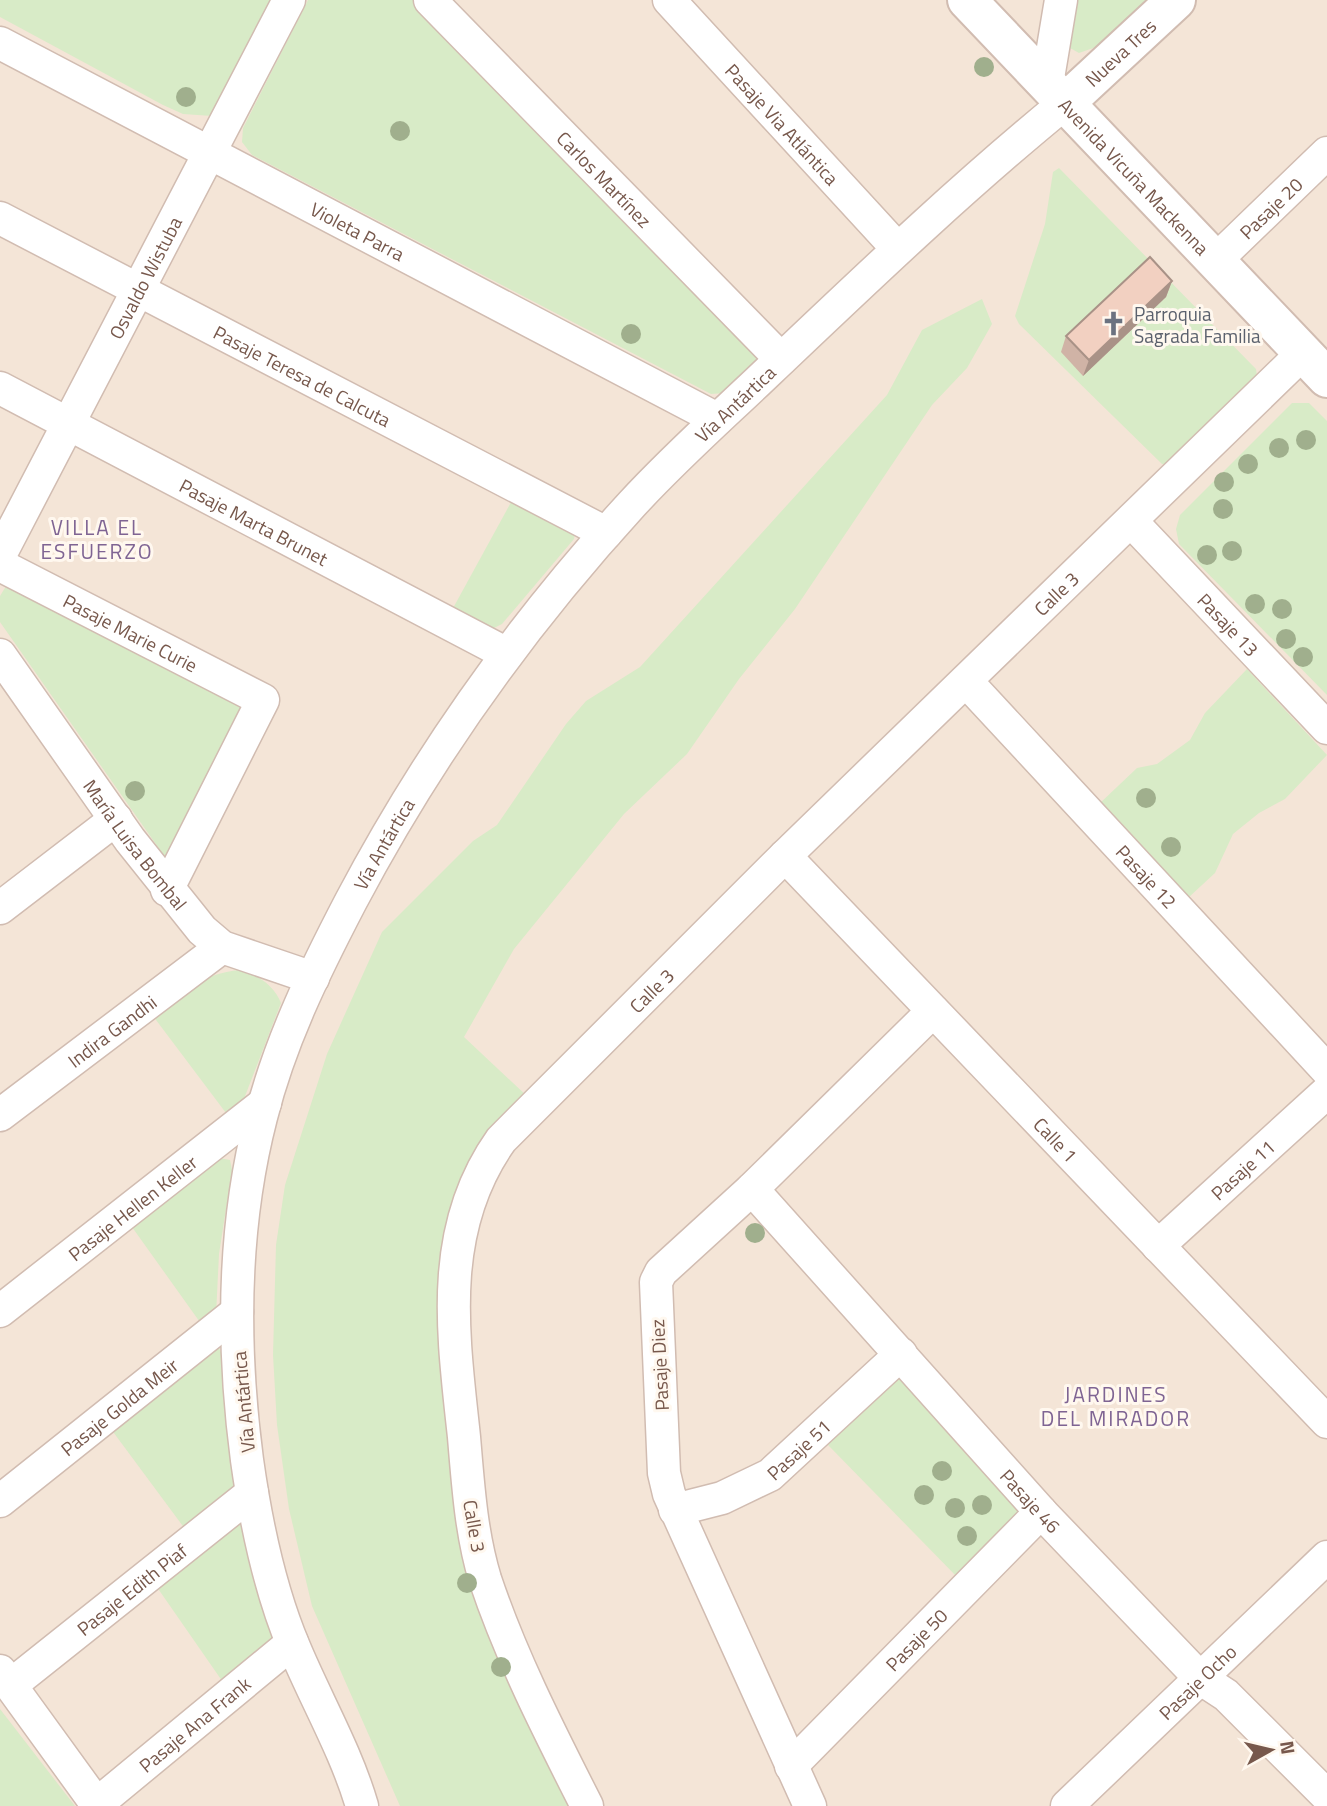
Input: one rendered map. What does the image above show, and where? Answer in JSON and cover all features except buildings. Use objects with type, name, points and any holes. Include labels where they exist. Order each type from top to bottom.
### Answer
[{"type":"street","name":"Osvaldo Wistuba","points":[[0,555],[289,0]]},
{"type":"street","name":"Carlos Martínez","points":[[430,0],[781,359]]},
{"type":"street","name":"Pasaje Via Atlántica","points":[[669,0],[897,248]]},
{"type":"street","name":"Avenida Vicuña Mackenna","points":[[967,0],[1315,366]]},
{"type":"street","points":[[1056,94],[1061,0]]},
{"type":"street","name":"Nueva Tres","points":[[1056,94],[1177,0]]},
{"type":"street","name":"Violeta Parra","points":[[0,43],[717,419]]},
{"type":"street","name":"Vía Antártica","points":[[362,1806],[292,1643],[268,1572],[252,1493],[241,1400],[237,1312],[245,1194],[265,1103],[289,1031],[313,978],[397,818],[507,653],[606,533],[717,419],[1056,94]]},
{"type":"street","name":"Pasaje 20","points":[[1215,261],[1327,153]]},
{"type":"street","name":"Pasaje Teresa de Calcuta","points":[[0,218],[606,533]]},
{"type":"street","name":"Calle 3","points":[[587,1806],[500,1621],[478,1548],[469,1493],[453,1318],[459,1235],[481,1167],[501,1140],[785,856],[1130,521],[1315,366]]},
{"type":"street","name":"Pasaje Marta Brunet","points":[[0,388],[507,653]]},
{"type":"street","name":"Pasaje 13","points":[[1130,521],[1327,727]]},
{"type":"street","name":"Pasaje Marie Curie","points":[[0,565],[263,700],[167,890]]},
{"type":"street","name":"María Luisa Bombal","points":[[0,655],[167,890],[202,930],[222,947],[313,978]]},
{"type":"street","name":"Pasaje 12","points":[[965,681],[1327,1070]]},
{"type":"street","points":[[0,908],[117,819]]},
{"type":"street","name":"Calle 1","points":[[785,856],[1327,1422]]},
{"type":"street","name":"Indira Gandhi","points":[[0,1115],[222,947]]},
{"type":"street","name":"Pasaje Diez","points":[[810,1806],[675,1510],[664,1473],[656,1282],[661,1272],[752,1189],[933,1011]]},
{"type":"street","name":"Pasaje 11","points":[[1158,1246],[1327,1092]]},
{"type":"street","name":"Pasaje Hellen Keller","points":[[0,1311],[265,1103]]},
{"type":"street","name":"Pasaje 46","points":[[752,1189],[1041,1512],[1200,1678],[1227,1695],[1327,1796]]},
{"type":"street","name":"Pasaje Golda Meir","points":[[0,1501],[237,1312]]},
{"type":"street","name":"Pasaje 51","points":[[675,1510],[722,1499],[770,1475],[901,1354]]},
{"type":"street","name":"Pasaje Edith Piaf","points":[[6,1678],[252,1493]]},
{"type":"street","name":"Pasaje 50","points":[[790,1766],[1041,1512]]},
{"type":"street","name":"Pasaje Ocho","points":[[1067,1806],[1327,1557]]},
{"type":"street","name":"Pasaje Ana Frank","points":[[97,1805],[292,1643]]},
{"type":"street","points":[[6,1678],[97,1805]]},
{"type":"shaded area","points":[[0,0],[1327,0],[1327,1806],[0,1806]]},
{"type":"green space","points":[[0,0],[277,0],[212,116],[183,114],[163,105],[0,17]]},
{"type":"green space","points":[[308,0],[421,0],[758,344],[758,363],[725,393],[711,394],[252,155],[242,142],[243,128]]},
{"type":"green space","points":[[1075,0],[1147,0],[1096,47],[1079,53],[1070,48],[1068,33]]},
{"type":"green space","points":[[1059,168],[1256,369],[1257,376],[1168,465],[1162,464],[1019,324],[1015,316],[1045,224],[1053,172]]},
{"type":"green space","points":[[982,299],[992,324],[967,368],[932,405],[795,609],[739,679],[687,754],[624,814],[514,949],[464,1037],[528,1097],[465,1186],[467,1524],[578,1806],[400,1806],[312,1606],[289,1509],[277,1425],[273,1355],[276,1245],[285,1185],[327,1054],[382,932],[473,841],[497,825],[566,724],[586,701],[640,667],[887,395],[922,330]]},
{"type":"green space","points":[[1292,403],[1309,403],[1327,421],[1327,695],[1179,544],[1176,529],[1180,515]]},
{"type":"green space","points":[[515,495],[575,534],[574,539],[502,624],[492,629],[452,610]]},
{"type":"green space","points":[[8,583],[253,702],[167,860],[0,622],[0,596]]},
{"type":"green space","points":[[1247,669],[1327,755],[1285,799],[1259,813],[1233,834],[1215,873],[1188,898],[1098,805],[1137,768],[1157,764],[1190,740],[1205,713]]},
{"type":"green space","points":[[240,970],[265,982],[281,1003],[242,1104],[234,1111],[226,1113],[153,1016],[203,980]]},
{"type":"green space","points":[[219,1158],[230,1160],[232,1170],[219,1254],[216,1315],[202,1325],[132,1227]]},
{"type":"green space","points":[[218,1346],[222,1354],[235,1488],[188,1533],[108,1425]]},
{"type":"green space","points":[[905,1372],[1022,1508],[960,1580],[828,1445],[861,1408]]},
{"type":"green space","points":[[238,1523],[243,1527],[255,1584],[273,1640],[227,1688],[152,1580]]},
{"type":"green space","points":[[0,1709],[75,1806],[0,1806]]},
{"type":"place","name":"Parroquia Sagrada Familia","points":[[1114,324]]},
{"type":"district","name":"VILLA EL ESFUERZO","points":[[97,539]]},
{"type":"district","name":"JARDINES DEL MIRADOR","points":[[1116,1406]]}]
